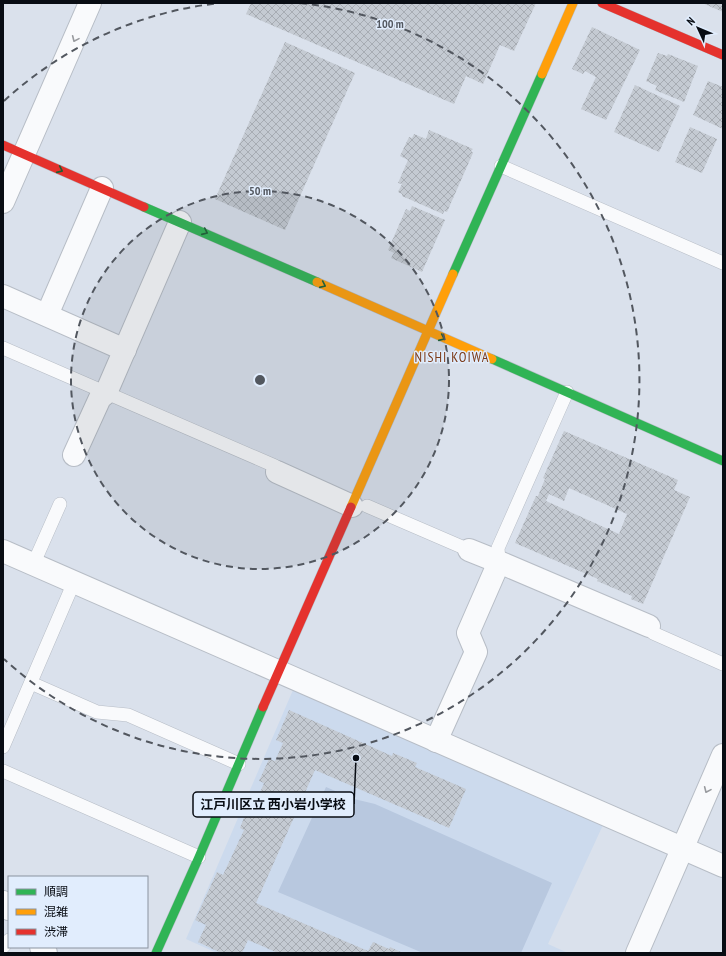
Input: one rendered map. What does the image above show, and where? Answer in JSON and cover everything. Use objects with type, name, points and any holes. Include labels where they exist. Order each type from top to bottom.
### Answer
[{"type":"street","points":[[3,202],[90,3]]},
{"type":"street","points":[[156,953],[199,857],[278,671],[359,506],[429,332],[573,3]]},
{"type":"street","points":[[602,3],[723,55]]},
{"type":"street","points":[[3,145],[723,461]]},
{"type":"street","points":[[47,315],[102,188]]},
{"type":"street","points":[[74,454],[100,398],[106,393],[180,222]]},
{"type":"street","points":[[3,296],[125,350]]},
{"type":"street","points":[[277,472],[359,506]]},
{"type":"street","points":[[468,550],[649,626]]},
{"type":"street","points":[[3,551],[723,866]]},
{"type":"street","points":[[436,741],[476,652],[468,633],[499,562]]},
{"type":"street","points":[[637,953],[723,755]]},
{"type":"lane","points":[[501,166],[723,263]]},
{"type":"lane","points":[[3,348],[275,466],[277,472]]},
{"type":"lane","points":[[499,562],[498,548],[567,392]]},
{"type":"lane","points":[[33,565],[60,504]]},
{"type":"lane","points":[[359,506],[468,550]]},
{"type":"lane","points":[[3,747],[74,582]]},
{"type":"lane","points":[[649,626],[653,633],[723,664]]},
{"type":"lane","points":[[31,683],[97,712],[128,715],[239,764]]},
{"type":"lane","points":[[3,771],[199,857]]},
{"type":"shaded area","points":[[293,690],[603,825],[548,944],[568,953],[217,953],[186,939]]},
{"type":"shaded area","points":[[326,787],[354,799],[375,804],[552,883],[521,953],[423,953],[278,892]]},
{"type":"building","points":[[251,3],[536,3],[514,51],[500,45],[483,84],[466,76],[454,104],[246,14]]},
{"type":"building","points":[[702,3],[723,3],[723,12]]},
{"type":"building","points":[[592,27],[640,50],[606,120],[581,109],[596,77],[585,71],[583,74],[572,69]]},
{"type":"building","points":[[285,42],[355,73],[285,230],[215,199]]},
{"type":"building","points":[[658,53],[667,56],[668,54],[698,66],[684,102],[655,90],[657,86],[646,81]]},
{"type":"building","points":[[708,81],[723,87],[723,129],[693,115]]},
{"type":"building","points":[[635,85],[680,106],[659,152],[614,132]]},
{"type":"building","points":[[690,127],[717,139],[702,173],[675,162]]},
{"type":"building","points":[[429,130],[473,149],[471,151],[473,153],[447,212],[444,211],[443,214],[402,196],[402,194],[398,192],[402,184],[398,183],[408,160],[400,156],[409,137],[412,138],[414,134],[426,139]]},
{"type":"building","points":[[412,206],[445,220],[422,272],[391,258],[394,253],[388,250],[406,209],[410,211]]},
{"type":"building","points":[[564,431],[678,480],[674,490],[690,497],[643,604],[631,599],[632,596],[597,581],[598,579],[515,543],[536,496],[538,496],[545,479],[543,478]],"holes":[[[569,488],[627,514],[619,534],[546,501],[549,494],[564,501]]]},
{"type":"building","points":[[289,710],[392,756],[393,753],[417,763],[415,767],[466,789],[449,828],[315,770],[256,903],[368,951],[373,942],[403,953],[278,953],[248,940],[242,953],[221,953],[198,942],[206,925],[195,920],[217,872],[223,875],[244,830],[240,828],[249,805],[254,807],[264,783],[259,781],[269,759],[275,761],[283,743],[276,740]]},
{"type":"traffic: fast","points":[[453,274],[542,74]]},
{"type":"traffic: fast","points":[[144,207],[317,282]]},
{"type":"traffic: fast","points":[[492,359],[723,461]]},
{"type":"traffic: fast","points":[[156,953],[263,707]]},
{"type":"traffic: slow","points":[[542,74],[573,3]]},
{"type":"traffic: slow","points":[[351,507],[453,274]]},
{"type":"traffic: slow","points":[[317,282],[492,359]]},
{"type":"traffic: jam","points":[[602,3],[723,55]]},
{"type":"traffic: jam","points":[[3,145],[144,207]]},
{"type":"traffic: jam","points":[[263,707],[351,507]]},
{"type":"place","name":"江戸川区立 西小岩小学校","points":[[356,758]]},
{"type":"district","name":"NISHI KOIWA","points":[[452,357]]}]
